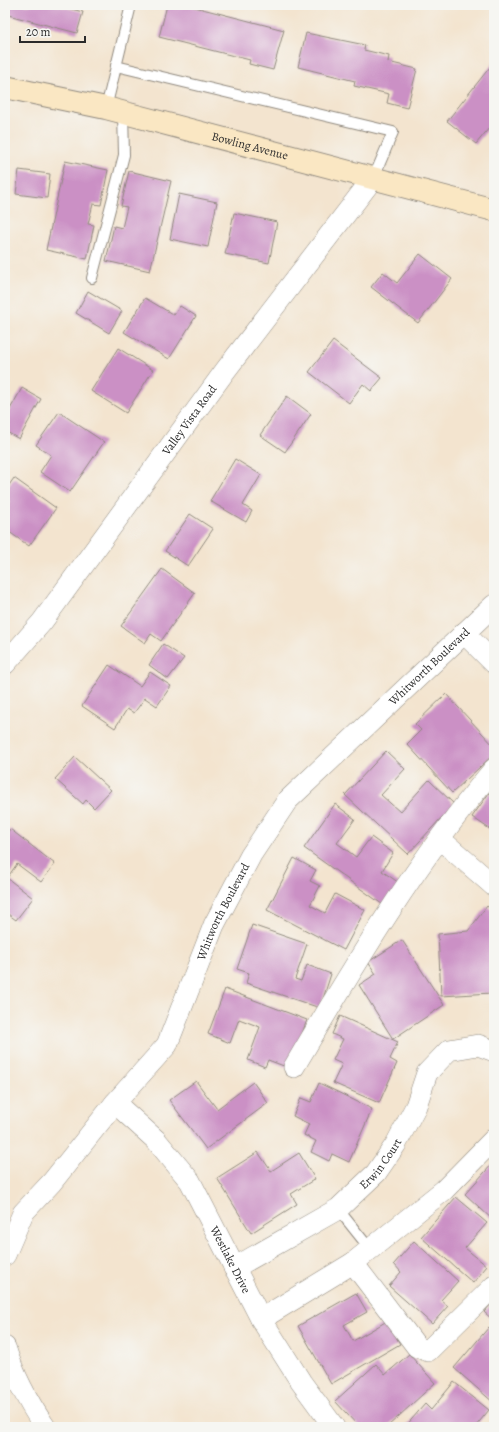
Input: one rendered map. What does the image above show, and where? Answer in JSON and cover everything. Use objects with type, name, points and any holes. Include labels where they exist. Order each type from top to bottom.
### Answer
[{"type":"street","name":"Bowling Avenue","points":[[5,88],[114,110],[494,210]]},
{"type":"street","name":"Valley Vista Road","points":[[5,664],[42,622],[225,371],[374,178]]},
{"type":"street","name":"Whitworth Boulevard","points":[[5,1256],[23,1213],[52,1182],[115,1104],[167,1045],[214,925],[250,855],[287,801],[494,605]]},
{"type":"street","points":[[464,633],[494,663]]},
{"type":"street","points":[[294,1067],[359,957],[458,811],[494,769]]},
{"type":"street","points":[[440,838],[494,886]]},
{"type":"street","name":"Erwin Court","points":[[234,1268],[338,1209],[376,1173],[396,1144],[416,1106],[427,1073],[449,1050],[478,1045],[494,1051]]},
{"type":"street","name":"Westlake Drive","points":[[115,1104],[156,1140],[190,1181],[261,1319],[301,1382],[334,1427]]},
{"type":"street","points":[[261,1319],[353,1263],[444,1190],[494,1139]]},
{"type":"street","points":[[353,1263],[417,1347],[428,1351],[494,1286]]},
{"type":"street","points":[[5,1347],[12,1369],[30,1405],[45,1427]]},
{"type":"lane","points":[[92,278],[124,155],[114,110],[116,66],[131,5]]},
{"type":"lane","points":[[116,66],[392,132],[374,178]]},
{"type":"lane","points":[[338,1209],[370,1249]]},
{"type":"building","points":[[10,5],[56,5],[83,12],[77,33],[8,15]]},
{"type":"building","points":[[167,5],[187,5],[284,30],[273,70],[249,64],[250,60],[159,37]]},
{"type":"building","points":[[306,33],[365,45],[364,50],[389,56],[388,62],[417,69],[407,108],[387,103],[389,94],[354,86],[355,81],[298,67]]},
{"type":"building","points":[[494,62],[494,122],[476,144],[447,121]]},
{"type":"building","points":[[65,161],[108,170],[101,205],[93,204],[88,224],[94,225],[87,259],[46,250]]},
{"type":"building","points":[[19,170],[50,174],[47,198],[16,194]]},
{"type":"building","points":[[129,171],[171,181],[150,271],[106,261],[114,226],[122,228],[127,207],[121,206]]},
{"type":"building","points":[[179,194],[217,202],[208,247],[170,239]]},
{"type":"building","points":[[234,213],[277,222],[269,263],[225,254]]},
{"type":"building","points":[[420,254],[452,279],[418,323],[371,287],[383,272],[397,283]]},
{"type":"building","points":[[88,291],[122,311],[109,333],[76,313]]},
{"type":"building","points":[[145,298],[174,315],[180,306],[196,316],[169,359],[124,332]]},
{"type":"building","points":[[333,341],[382,378],[371,391],[363,384],[349,403],[309,372]]},
{"type":"building","points":[[118,348],[153,370],[126,413],[91,391]]},
{"type":"building","points":[[22,388],[41,399],[19,439],[5,431],[5,418]]},
{"type":"building","points":[[287,396],[311,414],[285,452],[260,435]]},
{"type":"building","points":[[59,412],[104,442],[70,492],[40,472],[51,455],[36,445]]},
{"type":"building","points":[[235,459],[261,475],[243,505],[252,511],[246,522],[210,501]]},
{"type":"building","points":[[14,478],[56,508],[29,546],[5,529],[5,510],[10,502],[5,498],[5,491]]},
{"type":"building","points":[[190,514],[213,529],[188,566],[165,551]]},
{"type":"building","points":[[162,569],[195,593],[161,641],[151,634],[145,643],[121,626]]},
{"type":"building","points":[[163,644],[184,658],[168,679],[149,665]]},
{"type":"building","points":[[109,665],[140,686],[150,672],[171,686],[157,706],[145,698],[134,713],[127,709],[115,728],[82,706]]},
{"type":"building","points":[[446,694],[494,746],[494,754],[452,793],[407,744],[421,730],[415,724]]},
{"type":"building","points":[[386,751],[405,769],[381,795],[400,812],[429,780],[454,804],[408,854],[345,795]]},
{"type":"building","points":[[75,757],[111,790],[94,808],[86,800],[83,804],[55,779]]},
{"type":"building","points":[[489,793],[494,796],[494,832],[472,817]]},
{"type":"building","points":[[335,804],[355,819],[337,843],[356,857],[371,837],[393,853],[382,871],[402,885],[386,907],[304,848]]},
{"type":"building","points":[[10,829],[55,864],[41,882],[17,864],[7,878],[33,898],[16,920],[5,912],[5,836]]},
{"type":"building","points":[[294,858],[316,870],[310,881],[320,886],[310,905],[325,913],[335,894],[365,910],[344,950],[267,910]]},
{"type":"building","points":[[487,906],[494,912],[494,961],[490,961],[492,993],[441,996],[438,934],[468,931]]},
{"type":"building","points":[[252,925],[307,944],[295,979],[301,981],[307,965],[331,974],[320,1008],[246,983],[249,973],[237,969]]},
{"type":"building","points":[[402,940],[444,1005],[393,1039],[359,985],[376,974],[368,962]]},
{"type":"building","points":[[225,989],[307,1020],[289,1068],[268,1060],[265,1067],[248,1060],[260,1027],[239,1019],[230,1043],[208,1034]]},
{"type":"building","points":[[340,1016],[398,1042],[390,1059],[397,1063],[379,1103],[333,1083],[342,1064],[333,1060],[343,1039],[332,1034]]},
{"type":"building","points":[[196,1081],[217,1109],[253,1082],[268,1103],[206,1149],[169,1100]]},
{"type":"building","points":[[319,1083],[372,1109],[349,1162],[332,1154],[329,1161],[311,1152],[316,1141],[304,1135],[309,1124],[293,1116],[301,1098],[311,1102]]},
{"type":"building","points":[[258,1152],[271,1171],[299,1153],[315,1179],[291,1194],[297,1204],[251,1233],[217,1178]]},
{"type":"building","points":[[494,1162],[494,1221],[465,1194]]},
{"type":"building","points":[[456,1197],[487,1223],[465,1248],[487,1266],[473,1283],[421,1237]]},
{"type":"building","points":[[414,1241],[458,1281],[441,1300],[448,1306],[432,1324],[389,1286],[401,1272],[394,1264]]},
{"type":"building","points":[[356,1293],[367,1312],[344,1325],[353,1341],[387,1321],[400,1344],[331,1384],[298,1326]]},
{"type":"building","points":[[494,1301],[494,1321],[484,1312]]},
{"type":"building","points":[[489,1327],[494,1331],[494,1403],[454,1368]]},
{"type":"building","points":[[409,1354],[435,1383],[387,1427],[359,1427],[335,1401],[376,1364],[385,1375]]},
{"type":"building","points":[[454,1382],[489,1410],[475,1427],[405,1427],[425,1404],[431,1410]]}]
